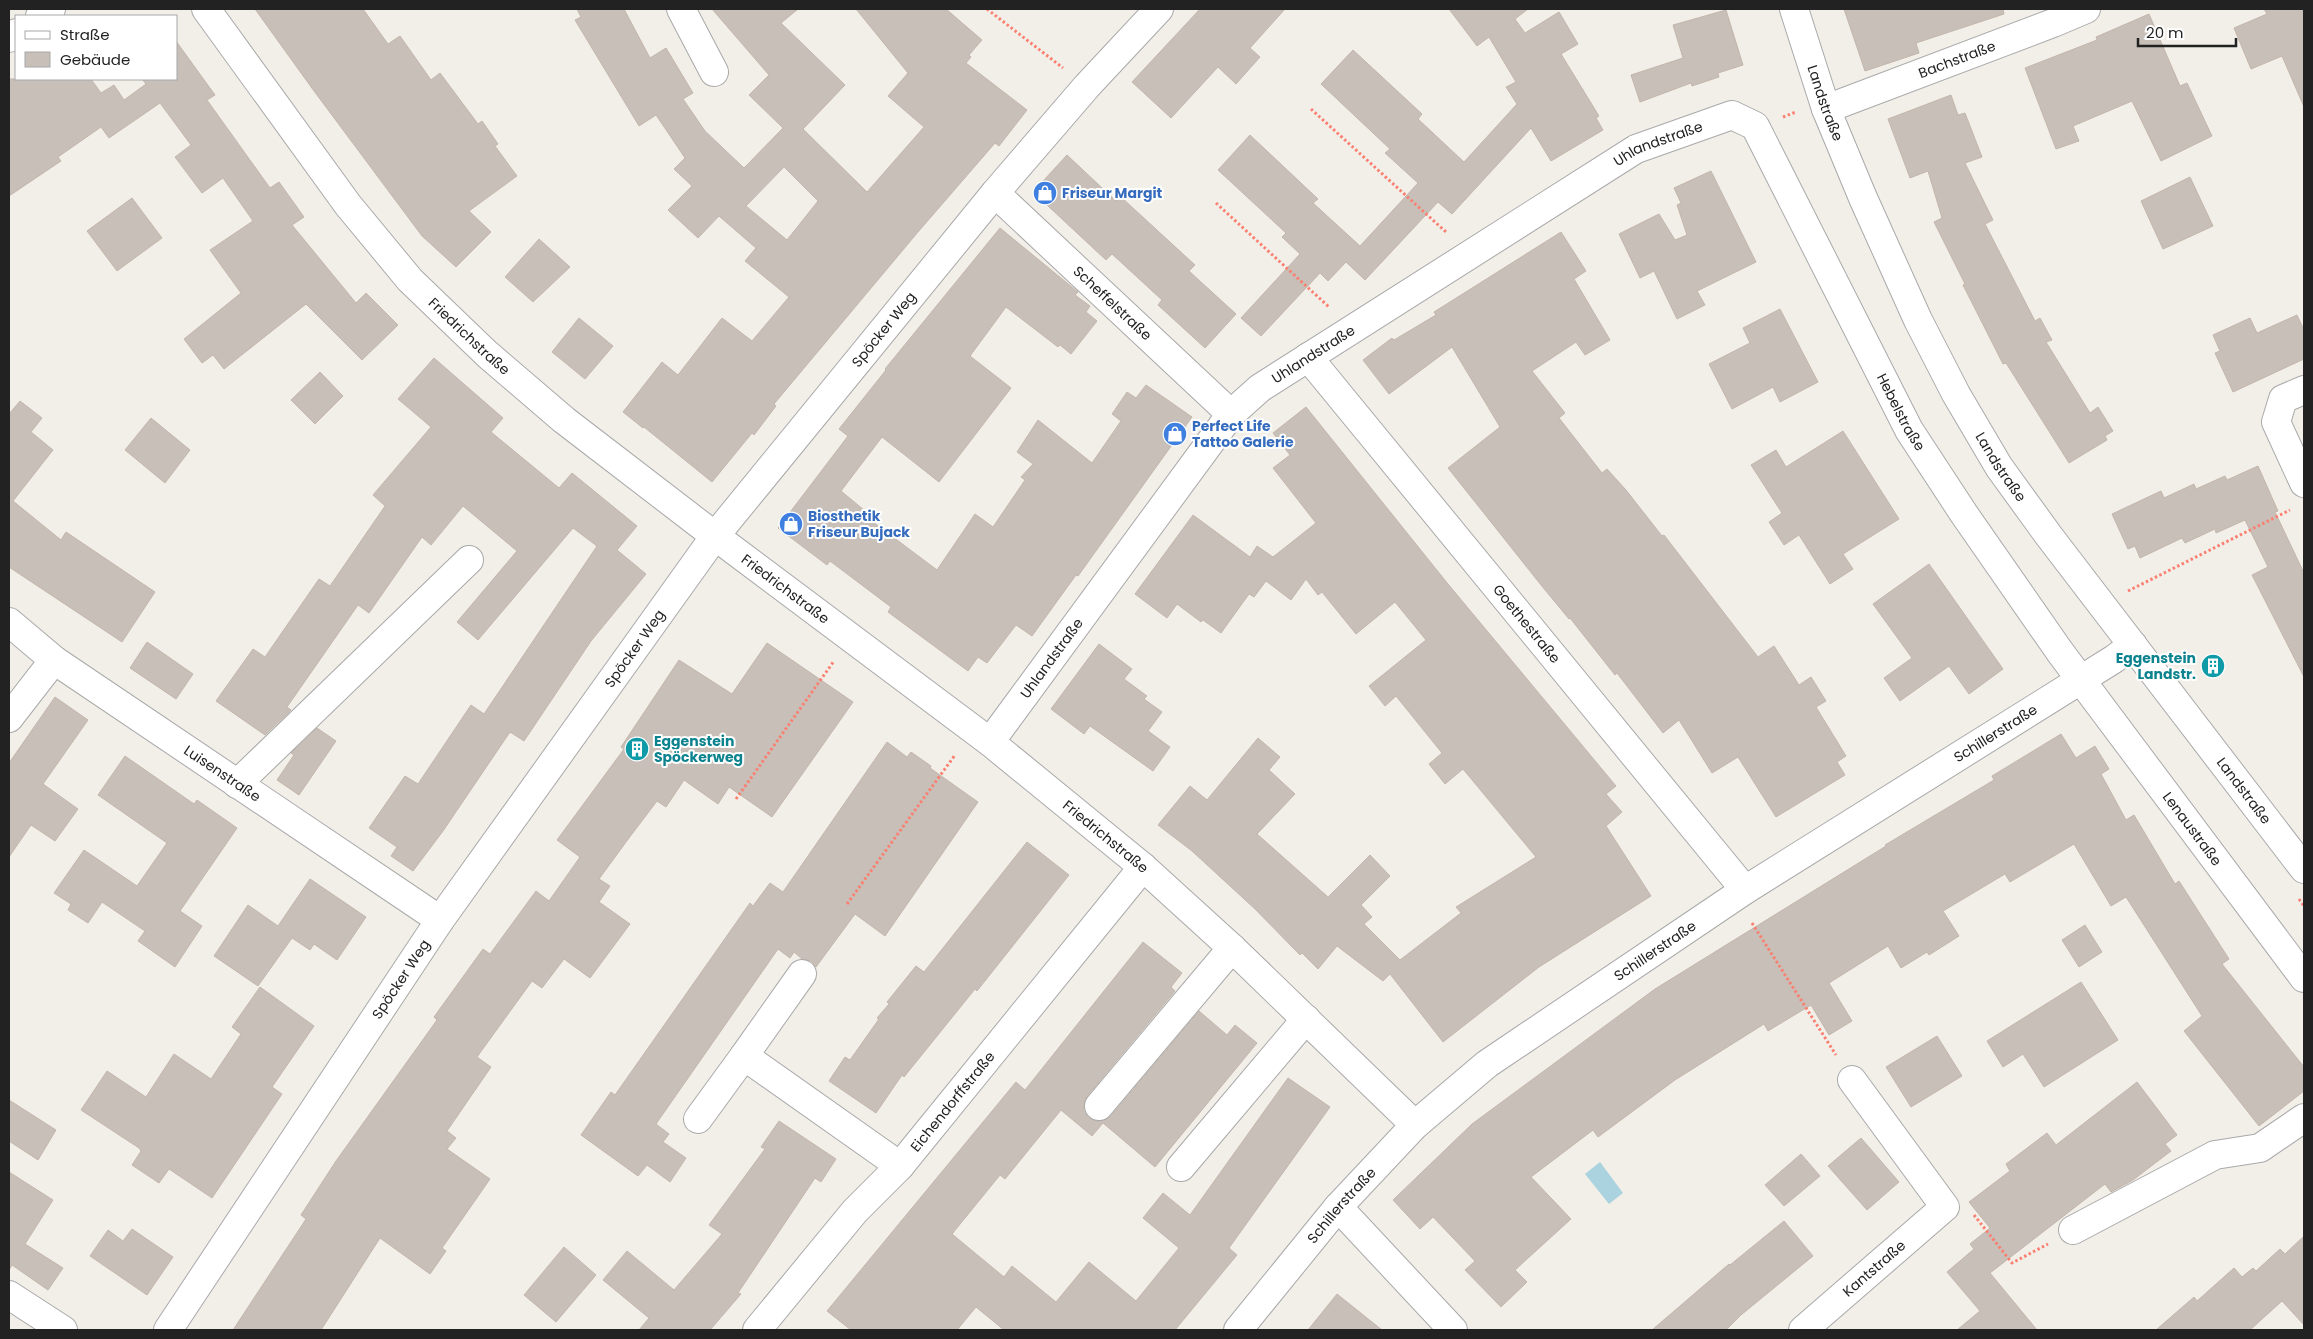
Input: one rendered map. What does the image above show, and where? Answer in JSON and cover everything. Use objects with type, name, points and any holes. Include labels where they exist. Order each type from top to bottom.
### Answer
[{"type":"street","name":"Friedrichstraße","points":[[206,9],[348,205],[410,280],[487,354],[564,420],[981,736],[1143,868],[1232,948],[1415,1124]]},
{"type":"street","points":[[681,9],[714,72]]},
{"type":"street","name":"Spöcker Weg","points":[[168,1330],[440,920],[715,536],[995,193],[1087,86],[1159,9]]},
{"type":"street","name":"Landstraße","points":[[1794,9],[1826,108],[1867,207],[1918,320],[1956,394],[1999,467],[2304,869]]},
{"type":"street","name":"Bachstraße","points":[[1826,108],[2086,9]]},
{"type":"street","name":"Uhlandstraße","points":[[981,736],[1231,414],[1260,388],[1636,149],[1732,115],[1755,126]]},
{"type":"street","name":"Hebelstraße","points":[[1755,126],[1909,430],[1964,514],[2080,680]]},
{"type":"street","name":"Scheffelstraße","points":[[995,193],[1231,414]]},
{"type":"street","name":"Goethestraße","points":[[1308,357],[1740,893]]},
{"type":"street","points":[[2300,495],[2276,422],[2283,399],[2304,390]]},
{"type":"street","points":[[237,784],[469,560]]},
{"type":"street","name":"Luisenstraße","points":[[9,622],[54,660],[440,920]]},
{"type":"street","name":"Schillerstraße","points":[[1238,1330],[1338,1207],[1415,1124],[1487,1064],[1740,893],[2133,645]]},
{"type":"street","points":[[9,718],[54,660]]},
{"type":"street","name":"Lenaustraße","points":[[2080,680],[2304,978]]},
{"type":"street","name":"Eichendorffstraße","points":[[757,1330],[855,1211],[900,1166],[1143,868]]},
{"type":"street","points":[[1099,1106],[1232,948]]},
{"type":"street","points":[[698,1119],[802,974]]},
{"type":"street","points":[[1181,1168],[1306,1019]]},
{"type":"street","points":[[744,1056],[900,1166]]},
{"type":"street","points":[[1852,1080],[1945,1207]]},
{"type":"street","points":[[2072,1230],[2215,1156],[2260,1148],[2304,1118]]},
{"type":"street","points":[[1338,1207],[1453,1330]]},
{"type":"street","name":"Kantstraße","points":[[1803,1330],[1945,1207]]},
{"type":"street","points":[[9,1295],[63,1330]]},
{"type":"path","points":[[987,9],[1087,86]]},
{"type":"path","points":[[1311,109],[1471,255]]},
{"type":"path","points":[[1216,203],[1354,329]]},
{"type":"path","points":[[2102,604],[2300,495]]},
{"type":"path","points":[[736,799],[850,638]]},
{"type":"path","points":[[847,904],[981,736]]},
{"type":"path","points":[[1740,893],[1852,1080]]},
{"type":"path","points":[[1945,1207],[1965,1204],[2012,1263],[2072,1230]]},
{"type":"water","points":[[1600,1162],[1623,1193],[1609,1204],[1585,1174]]},
{"type":"building","points":[[255,9],[363,9],[388,44],[400,36],[431,80],[440,73],[478,124],[482,121],[498,144],[495,146],[517,176],[469,211],[491,232],[456,267],[422,236]]},
{"type":"building","points":[[577,9],[624,9],[650,58],[666,48],[693,93],[683,99],[705,131],[744,168],[783,128],[749,95],[769,75],[712,9],[798,9],[781,23],[845,85],[803,129],[867,192],[924,127],[888,96],[908,73],[856,9],[946,9],[982,40],[969,55],[971,57],[966,63],[1027,110],[999,146],[995,143],[918,232],[774,404],[776,406],[754,435],[752,433],[712,482],[623,412],[662,362],[678,375],[722,318],[752,341],[789,297],[745,261],[756,248],[719,216],[698,238],[668,210],[692,186],[674,169],[685,158],[656,115],[639,126],[575,20],[581,17]],"holes":[[[784,167],[818,201],[787,240],[746,206]]]},
{"type":"building","points":[[1200,9],[1285,9],[1250,48],[1260,57],[1236,84],[1218,67],[1171,118],[1132,82]]},
{"type":"building","points":[[1449,9],[1528,9],[1515,19],[1525,33],[1559,12],[1578,44],[1561,54],[1599,116],[1596,118],[1603,130],[1551,161],[1531,128],[1452,214],[1438,202],[1365,280],[1346,262],[1328,281],[1320,273],[1261,336],[1241,318],[1300,254],[1282,237],[1286,233],[1218,170],[1250,135],[1318,199],[1313,203],[1360,246],[1418,183],[1385,153],[1390,149],[1321,84],[1353,50],[1422,114],[1418,119],[1464,162],[1517,104],[1506,87],[1516,82],[1489,37],[1477,46]]},
{"type":"building","points":[[1844,9],[2003,9],[2004,14],[1916,43],[1919,53],[1865,71]]},
{"type":"building","points":[[2264,9],[2304,9],[2304,107],[2282,56],[2251,69],[2234,28],[2267,14]]},
{"type":"building","points":[[1726,10],[1743,65],[1718,73],[1719,77],[1692,86],[1691,83],[1640,102],[1631,75],[1683,58],[1673,25]]},
{"type":"building","points":[[2149,14],[2180,86],[2187,83],[2212,136],[2161,161],[2132,101],[2073,126],[2079,141],[2056,149],[2025,68],[2097,40],[2096,37]]},
{"type":"building","points":[[178,44],[215,95],[207,100],[270,188],[279,182],[304,217],[292,225],[356,303],[366,293],[398,325],[362,360],[306,304],[224,369],[213,355],[202,363],[184,339],[241,293],[210,250],[253,221],[223,178],[202,193],[175,157],[191,145],[160,103],[109,138],[101,127],[58,157],[61,161],[9,196],[9,79],[92,80],[101,93],[114,85],[124,100],[146,84],[143,80],[178,80]]},
{"type":"building","points":[[1951,95],[1958,115],[1965,113],[1982,157],[1965,163],[1993,220],[1985,224],[2035,321],[2040,318],[2052,340],[2046,342],[2090,413],[2098,407],[2113,431],[2105,436],[2107,440],[2069,463],[2006,363],[2003,364],[1934,222],[1942,218],[1928,171],[1910,178],[1888,119]]},
{"type":"building","points":[[1067,155],[1116,201],[1121,197],[1195,265],[1189,271],[1236,314],[1205,348],[1158,305],[1162,300],[1112,254],[1106,260],[1033,192]]},
{"type":"building","points":[[1711,171],[1756,262],[1697,291],[1705,305],[1677,319],[1654,271],[1640,278],[1619,234],[1659,214],[1675,240],[1687,235],[1677,205],[1681,203],[1674,188]]},
{"type":"building","points":[[2190,177],[2213,226],[2163,249],[2141,201]]},
{"type":"building","points":[[132,198],[162,238],[117,271],[87,231]]},
{"type":"building","points":[[1000,228],[1078,292],[1075,295],[1090,306],[1086,312],[1097,321],[1071,354],[1060,345],[1058,347],[1006,307],[970,356],[1011,388],[939,482],[882,437],[841,491],[864,510],[861,513],[937,570],[975,514],[993,527],[1025,480],[1021,477],[1033,464],[1017,452],[1038,420],[1092,463],[1121,421],[1112,414],[1127,392],[1136,398],[1146,385],[1192,417],[1078,576],[1076,575],[1032,636],[1016,625],[987,663],[978,657],[968,671],[888,612],[891,607],[830,561],[827,565],[778,528],[848,436],[839,429],[885,369]]},
{"type":"building","points":[[1561,232],[1586,271],[1574,279],[1610,340],[1585,355],[1576,342],[1532,371],[1565,413],[1559,418],[1602,473],[1607,469],[1626,490],[1662,536],[1664,535],[1758,657],[1774,646],[1799,685],[1811,677],[1826,701],[1816,707],[1846,756],[1837,762],[1845,775],[1776,817],[1738,757],[1712,773],[1679,720],[1663,733],[1617,673],[1615,675],[1448,468],[1500,427],[1452,347],[1389,394],[1363,360],[1392,338],[1394,340],[1436,315],[1434,312]]},
{"type":"building","points":[[539,239],[570,267],[533,302],[505,277]]},
{"type":"building","points":[[1780,309],[1818,382],[1780,402],[1773,387],[1732,409],[1709,364],[1750,343],[1743,328]]},
{"type":"building","points":[[2297,315],[2304,330],[2304,359],[2233,392],[2215,353],[2220,351],[2213,335],[2250,318],[2257,333]]},
{"type":"building","points":[[579,318],[613,346],[585,379],[552,352]]},
{"type":"building","points":[[434,358],[503,418],[491,432],[559,488],[572,473],[637,526],[617,550],[646,574],[591,641],[524,741],[510,732],[443,831],[413,871],[391,856],[397,847],[369,828],[405,776],[418,784],[471,705],[484,714],[597,546],[573,528],[478,640],[457,622],[517,551],[463,506],[431,545],[422,537],[369,613],[358,605],[287,707],[291,710],[265,735],[216,701],[253,649],[265,657],[319,579],[330,586],[385,506],[373,495],[431,427],[398,399]]},
{"type":"building","points":[[320,372],[343,396],[315,424],[291,400]]},
{"type":"building","points":[[20,401],[42,418],[31,432],[53,450],[13,501],[61,540],[66,532],[155,592],[122,642],[9,567],[9,414]]},
{"type":"building","points":[[1306,407],[1448,584],[1616,786],[1606,794],[1622,812],[1606,826],[1651,896],[1539,967],[1443,1042],[1390,974],[1383,981],[1337,946],[1318,969],[1302,953],[1300,955],[1255,909],[1192,851],[1158,825],[1190,786],[1207,800],[1258,738],[1280,757],[1269,770],[1295,794],[1257,834],[1328,897],[1370,855],[1390,876],[1361,905],[1372,917],[1364,924],[1400,960],[1461,913],[1456,907],[1536,857],[1463,769],[1445,784],[1429,764],[1442,753],[1396,696],[1385,706],[1369,686],[1426,640],[1395,602],[1356,634],[1322,592],[1318,595],[1306,579],[1291,600],[1266,581],[1254,597],[1249,594],[1221,633],[1203,620],[1201,622],[1177,604],[1167,618],[1135,594],[1193,515],[1250,557],[1257,546],[1273,557],[1316,523],[1273,468],[1290,455],[1273,433]]},
{"type":"building","points":[[151,418],[190,450],[165,483],[125,450]]},
{"type":"building","points":[[1843,431],[1899,519],[1843,554],[1853,569],[1830,584],[1799,535],[1784,545],[1769,522],[1782,513],[1751,465],[1776,450],[1786,467]]},
{"type":"building","points":[[2258,466],[2278,511],[2275,512],[2304,573],[2304,677],[2252,575],[2268,567],[2245,520],[2216,533],[2215,529],[2185,543],[2182,538],[2140,558],[2135,546],[2128,549],[2112,514],[2161,491],[2164,498],[2194,484],[2196,489],[2225,476],[2227,480]]},
{"type":"building","points":[[1929,564],[2003,669],[1969,694],[1949,666],[1900,701],[1884,678],[1912,658],[1873,604]]},
{"type":"building","points":[[147,642],[193,674],[176,699],[130,668]]},
{"type":"building","points":[[767,643],[853,702],[772,817],[729,787],[718,804],[684,780],[666,807],[657,801],[629,838],[599,879],[610,886],[599,902],[630,924],[590,978],[564,959],[542,988],[532,981],[477,1057],[491,1067],[447,1131],[456,1138],[447,1149],[490,1179],[442,1248],[446,1251],[430,1274],[380,1238],[321,1330],[233,1330],[306,1219],[301,1215],[336,1161],[437,1020],[434,1017],[483,949],[490,954],[536,891],[549,901],[580,857],[557,840],[624,749],[621,747],[679,660],[732,694]]},
{"type":"building","points":[[1099,644],[1132,669],[1124,679],[1147,696],[1144,699],[1162,712],[1148,731],[1170,747],[1153,771],[1090,726],[1084,734],[1051,709]]},
{"type":"building","points":[[55,697],[88,720],[43,784],[78,809],[55,841],[31,825],[9,857],[9,763]]},
{"type":"building","points":[[317,728],[336,741],[299,795],[277,780],[294,755],[291,753]]},
{"type":"building","points":[[2061,734],[2076,758],[2095,746],[2109,769],[2101,774],[2126,820],[2134,815],[2175,884],[2179,881],[2229,959],[2222,964],[2304,1067],[2304,1091],[2259,1126],[2184,1031],[2202,1016],[2126,897],[2111,906],[2074,844],[2010,882],[2005,874],[1943,911],[1959,936],[1929,955],[1927,952],[1901,968],[1888,946],[1829,983],[1852,1021],[1829,1035],[1811,1005],[1768,1031],[1764,1024],[1675,1080],[1598,1137],[1593,1130],[1531,1177],[1571,1219],[1515,1270],[1527,1282],[1501,1307],[1465,1270],[1475,1261],[1433,1217],[1420,1229],[1393,1200],[1472,1124],[1655,989],[1885,845],[1994,780],[1992,776]]},
{"type":"building","points":[[887,742],[907,757],[911,752],[978,802],[885,936],[855,914],[816,967],[811,961],[802,959],[794,952],[790,958],[778,949],[656,1124],[669,1134],[663,1142],[686,1158],[670,1182],[647,1165],[638,1176],[581,1135],[611,1092],[615,1095],[750,903],[753,906],[770,883],[783,892]]},
{"type":"building","points":[[125,756],[194,804],[197,800],[237,828],[180,911],[202,926],[175,967],[138,941],[145,931],[102,902],[88,923],[68,910],[71,904],[54,893],[84,850],[137,886],[167,843],[98,795]]},
{"type":"building","points":[[1027,842],[1069,875],[977,991],[975,989],[904,1077],[902,1075],[876,1113],[829,1081],[845,1057],[850,1060],[879,1019],[877,1018],[889,1004],[887,1002],[916,966],[924,972]]},
{"type":"building","points":[[310,879],[366,917],[337,960],[314,944],[310,950],[292,938],[258,986],[214,956],[248,905],[278,926]]},
{"type":"building","points":[[2085,925],[2102,952],[2079,967],[2062,940]]},
{"type":"building","points":[[1143,942],[1182,973],[1171,987],[1175,991],[1087,1096],[1084,1111],[1089,1118],[1097,1121],[1105,1120],[1111,1116],[1199,1011],[1227,1035],[1235,1025],[1257,1043],[1155,1167],[1103,1123],[1092,1136],[1061,1110],[1005,1179],[1000,1175],[952,1234],[1004,1277],[1012,1266],[1056,1302],[1089,1262],[1136,1301],[1179,1248],[1143,1218],[1163,1193],[1190,1215],[1288,1078],[1330,1107],[1229,1248],[1237,1255],[1175,1330],[1004,1330],[976,1307],[957,1330],[851,1330],[827,1311],[1016,1082],[1025,1090]]},
{"type":"building","points":[[2081,982],[2118,1040],[2044,1087],[2023,1054],[2003,1067],[1987,1041]]},
{"type":"building","points":[[260,987],[314,1026],[272,1087],[282,1094],[212,1198],[169,1169],[159,1183],[132,1165],[141,1151],[139,1148],[81,1110],[107,1071],[146,1097],[174,1054],[211,1079],[241,1034],[232,1027]]},
{"type":"building","points":[[1937,1036],[1962,1076],[1911,1107],[1886,1067]]},
{"type":"building","points":[[2137,1082],[2177,1135],[2165,1144],[2171,1151],[2133,1180],[2111,1192],[2105,1184],[1990,1273],[2037,1330],[1957,1330],[1980,1311],[1947,1272],[1974,1249],[1970,1244],[1990,1228],[1969,1202],[2010,1171],[2006,1164],[2047,1133],[2056,1145]]},
{"type":"building","points":[[9,1100],[56,1130],[38,1160],[9,1141]]},
{"type":"building","points":[[779,1121],[836,1159],[821,1182],[815,1178],[738,1293],[741,1294],[710,1330],[639,1330],[649,1318],[603,1280],[627,1251],[674,1290],[722,1234],[709,1225],[765,1149],[761,1147]]},
{"type":"building","points":[[1861,1138],[1899,1182],[1867,1210],[1828,1166]]},
{"type":"building","points":[[1801,1154],[1820,1176],[1784,1206],[1765,1185]]},
{"type":"building","points":[[9,1172],[53,1200],[25,1244],[63,1268],[48,1290],[12,1265],[9,1270]]},
{"type":"building","points":[[1784,1221],[1813,1256],[1741,1315],[1726,1330],[1652,1330],[1729,1264]]},
{"type":"building","points":[[132,1229],[173,1257],[147,1295],[90,1256],[108,1230],[123,1241]]},
{"type":"building","points":[[2304,1236],[2304,1325],[2282,1301],[2250,1330],[2156,1330],[2194,1297],[2197,1301],[2234,1268],[2242,1277],[2253,1268],[2256,1271],[2280,1249],[2285,1254]]},
{"type":"building","points":[[564,1247],[596,1275],[556,1322],[524,1295]]},
{"type":"building","points":[[1337,1294],[1382,1330],[1308,1330]]},
{"type":"place","name":"Friseur Margit","points":[[1045,193]]},
{"type":"place","name":"Perfect Life Tattoo Galerie","points":[[1175,434]]},
{"type":"place","name":"Biosthetik Friseur Bujack","points":[[791,524]]},
{"type":"place","name":"Eggenstein Landstr.","points":[[2213,666]]},
{"type":"place","name":"Eggenstein Spöckerweg","points":[[637,749]]}]
